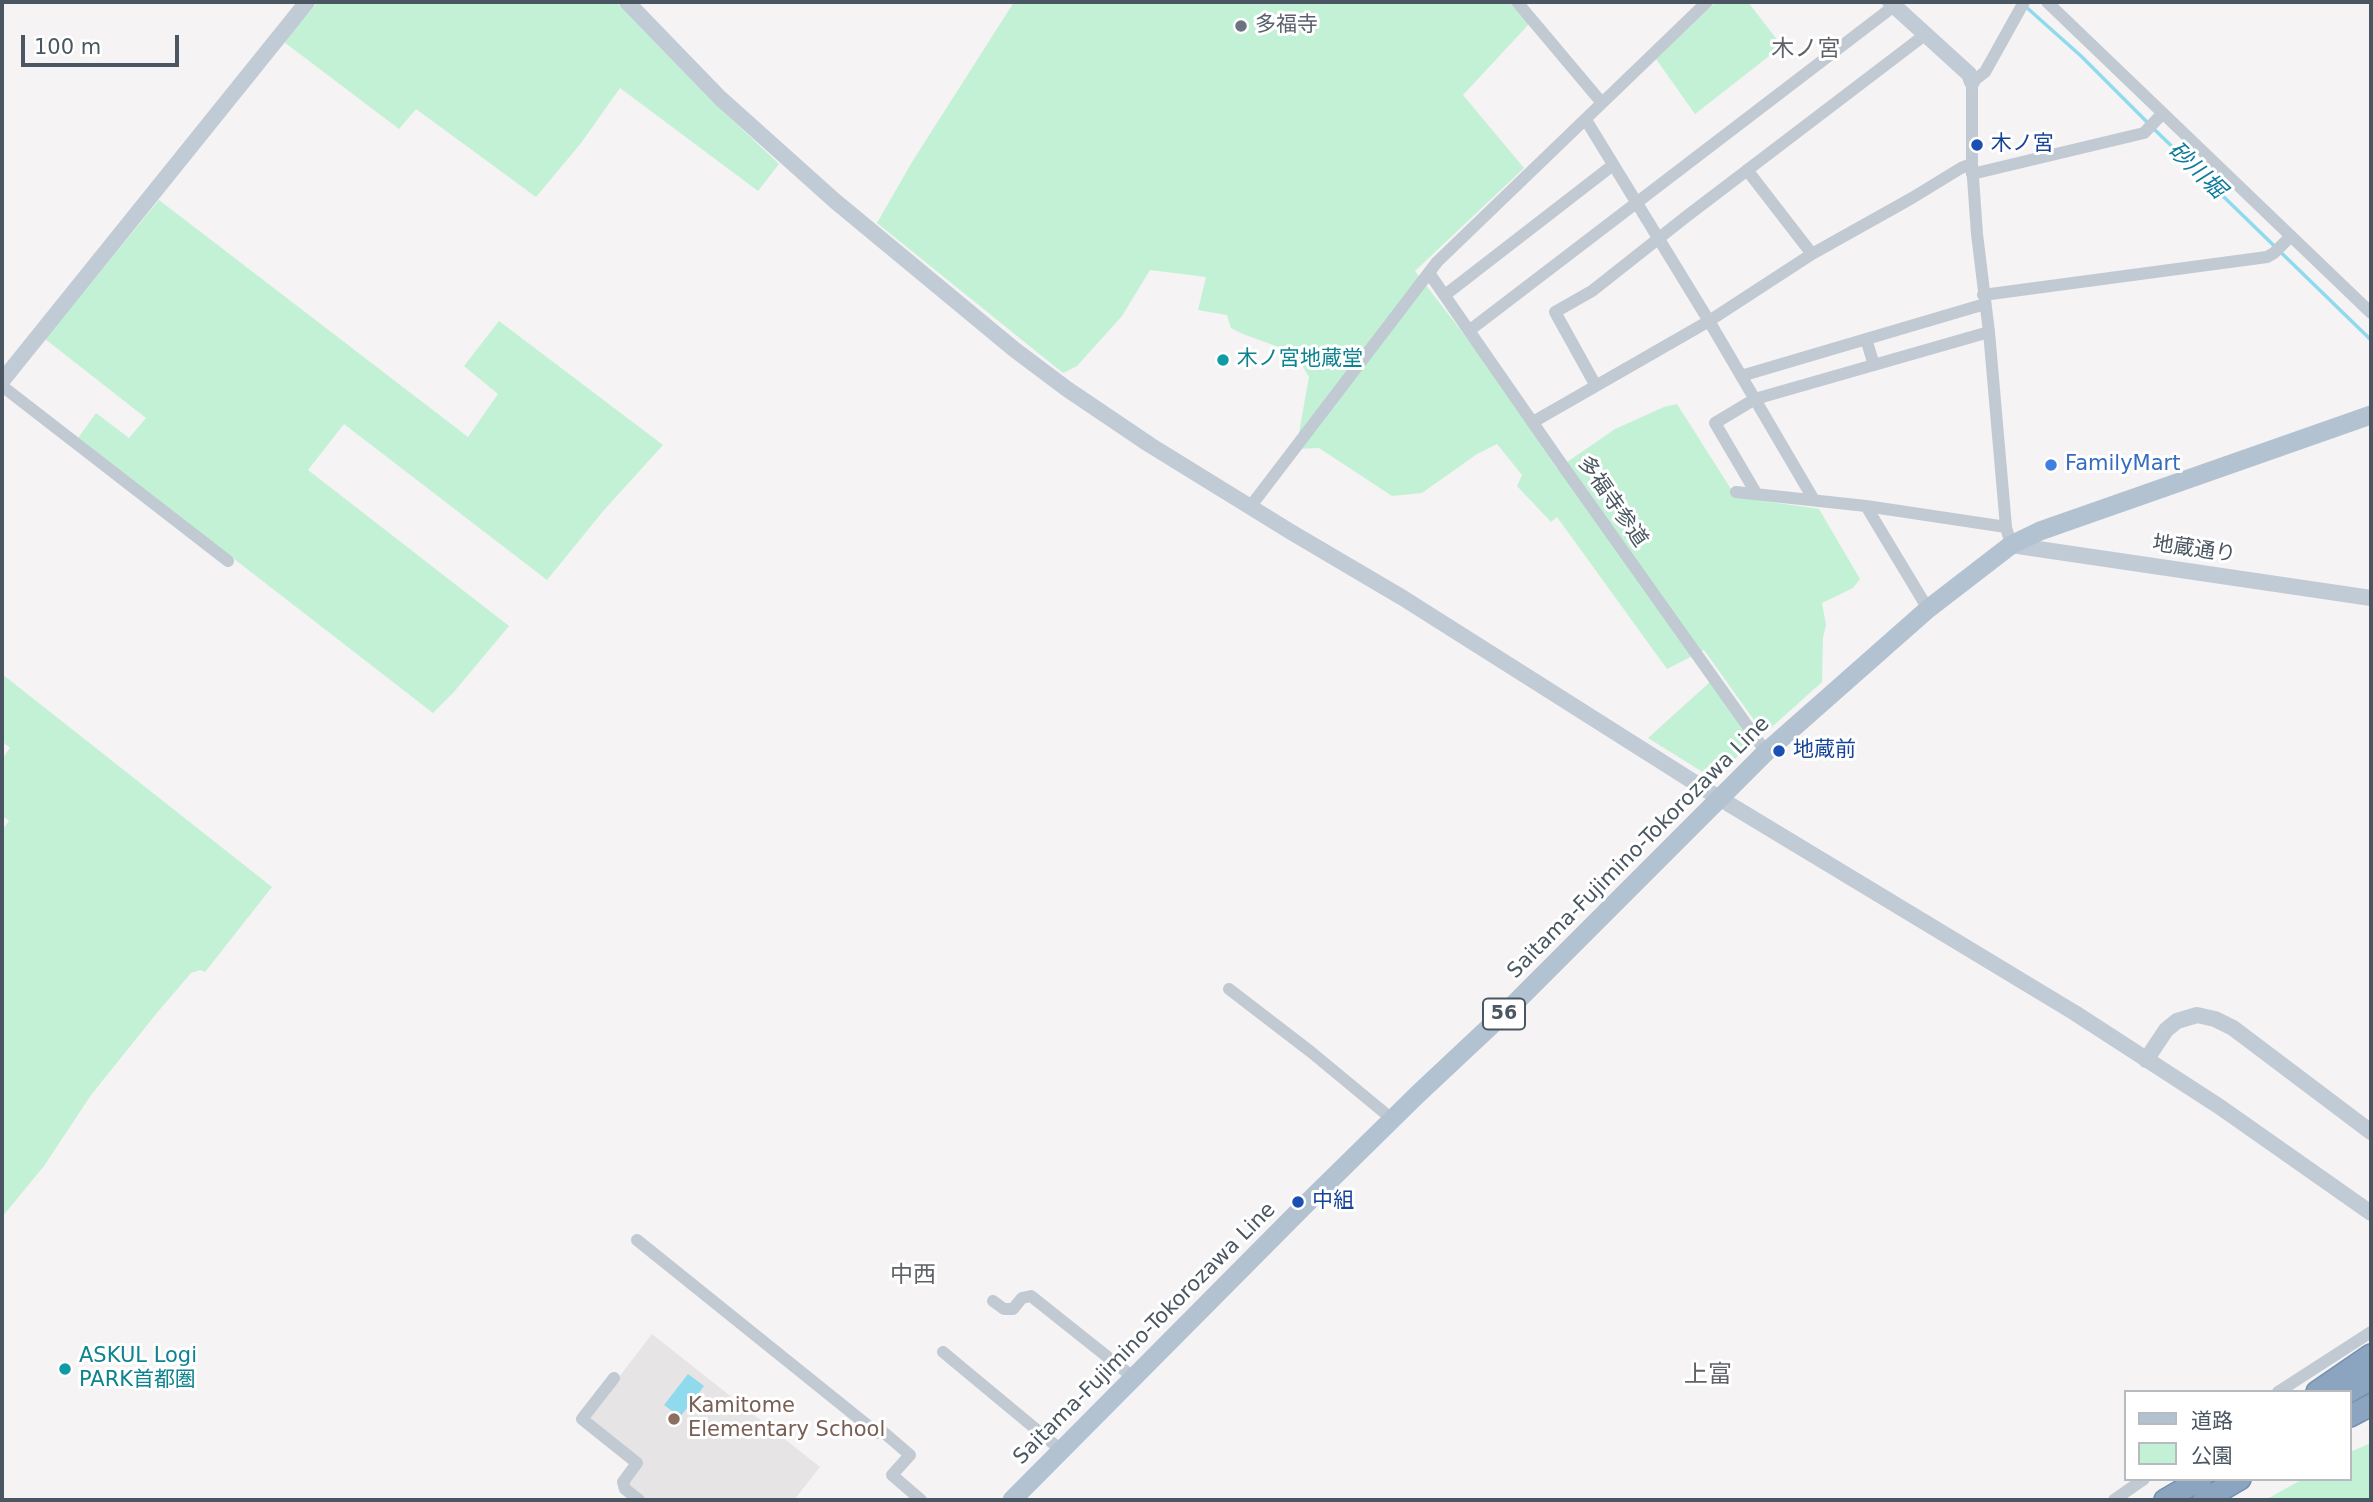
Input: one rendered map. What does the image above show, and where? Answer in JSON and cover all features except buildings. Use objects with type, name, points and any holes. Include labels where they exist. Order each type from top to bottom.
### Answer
[{"type":"highway","points":[[2320,1390],[2371,1355]]},
{"type":"highway","points":[[2352,1390],[2371,1379]]},
{"type":"highway","points":[[2352,1415],[2371,1405]]},
{"type":"highway","points":[[2158,1500],[2185,1481]]},
{"type":"highway","points":[[2165,1500],[2198,1481]]},
{"type":"highway","points":[[2204,1500],[2237,1481]]},
{"type":"main road","name":"Saitama-Fujimino-Tokorozawa Line","points":[[1012,1500],[1392,1119],[1514,1004],[1766,752],[2008,536],[2117,503],[2371,415]]},
{"type":"street","points":[[228,561],[2,383],[307,2]]},
{"type":"street","points":[[627,2],[720,97],[816,184],[1067,389],[1150,445],[1403,598],[1719,798],[2064,1006],[2220,1107],[2371,1213]]},
{"type":"street","points":[[1517,2],[1602,103]]},
{"type":"street","points":[[1250,507],[1429,273],[1707,2]]},
{"type":"street","points":[[1972,82],[1985,72],[2024,2]]},
{"type":"street","points":[[2047,2],[2371,313]]},
{"type":"street","points":[[1470,330],[1892,4],[1969,74],[1972,82],[1972,169],[2008,536],[1866,506],[1736,492]]},
{"type":"street","points":[[1596,386],[1555,312],[1592,291],[1927,34]]},
{"type":"street","points":[[1533,422],[1709,321],[1812,254],[1961,168],[1972,169],[2146,131],[2162,114]]},
{"type":"street","points":[[1586,120],[1814,500]]},
{"type":"street","points":[[1446,295],[1613,165]]},
{"type":"street","points":[[1747,170],[1812,254]]},
{"type":"street","points":[[1741,376],[1984,300],[2267,257],[2274,254],[2291,236]]},
{"type":"street","name":"多福寺参道","points":[[1429,273],[1766,752]]},
{"type":"street","points":[[1756,494],[1716,423],[1755,399],[1989,332]]},
{"type":"street","points":[[1866,339],[1874,365]]},
{"type":"street","points":[[1866,506],[1928,609]]},
{"type":"street","name":"地蔵通り","points":[[2008,536],[2371,598]]},
{"type":"street","points":[[1228,989],[1311,1052],[1392,1119]]},
{"type":"street","points":[[2146,1060],[2166,1030],[2176,1021],[2197,1015],[2215,1019],[2233,1028],[2371,1132]]},
{"type":"street","points":[[637,1240],[877,1433],[882,1431],[910,1455],[892,1475],[921,1500]]},
{"type":"street","points":[[993,1301],[1004,1309],[1013,1309],[1022,1298],[1031,1296],[1133,1378]]},
{"type":"street","points":[[2280,1390],[2371,1332]]},
{"type":"street","points":[[943,1352],[1061,1450]]},
{"type":"street","points":[[614,1378],[582,1419],[637,1463],[623,1482],[625,1489],[639,1500]]},
{"type":"street","points":[[2114,1500],[2141,1481]]},
{"type":"shaded area","name":"Kamitome Elementary School","points":[[652,1334],[820,1467],[794,1500],[644,1500],[627,1487],[640,1461],[589,1421],[589,1416]]},
{"type":"green space","points":[[318,2],[616,2],[708,97],[779,164],[758,191],[620,88],[581,143],[536,197],[416,109],[399,129],[284,42]]},
{"type":"green space","points":[[1014,2],[1509,2],[1529,24],[1463,95],[1524,168],[1415,271],[1490,368],[1557,469],[1615,429],[1677,404],[1736,497],[1819,509],[1860,579],[1853,588],[1822,603],[1826,625],[1823,637],[1822,682],[1764,734],[1704,650],[1667,669],[1557,517],[1551,522],[1517,486],[1522,475],[1497,444],[1477,454],[1422,493],[1392,496],[1319,448],[1296,449],[1309,377],[1295,353],[1231,328],[1227,315],[1198,310],[1206,277],[1150,270],[1122,316],[1077,366],[1063,373],[877,223],[912,162]]},
{"type":"green space","points":[[1716,2],[1748,2],[1782,46],[1695,114],[1656,59]]},
{"type":"green space","points":[[159,200],[468,437],[498,394],[464,366],[499,321],[663,445],[604,510],[547,580],[344,424],[308,470],[509,626],[433,713],[78,438],[96,413],[129,438],[146,418],[45,339]]},
{"type":"green space","points":[[2,674],[272,887],[205,972],[200,970],[191,973],[156,1014],[91,1095],[44,1166],[2,1217],[2,830],[9,821],[2,815],[2,759],[10,748],[2,741]]},
{"type":"green space","points":[[1710,682],[1753,741],[1721,773],[1709,776],[1648,738]]},
{"type":"green space","points":[[2371,1443],[2371,1500],[2265,1500],[2299,1481],[2352,1481],[2352,1451]]},
{"type":"water","points":[[688,1374],[704,1386],[680,1417],[664,1405]]},
{"type":"waterway","name":"砂川堀","points":[[2025,6],[2081,56],[2148,123]]},
{"type":"waterway","name":"砂川堀","points":[[2154,129],[2371,340]]},
{"type":"place","name":"多福寺","points":[[1241,26]]},
{"type":"place","name":"木ノ宮","points":[[1977,145]]},
{"type":"place","name":"木ノ宮地蔵堂","points":[[1223,360]]},
{"type":"place","name":"FamilyMart","points":[[2051,465]]},
{"type":"place","name":"地蔵前","points":[[1779,751]]},
{"type":"place","name":"中組","points":[[1298,1202]]},
{"type":"place","name":"ASKUL Logi PARK首都圏","points":[[65,1369]]},
{"type":"place","name":"Kamitome Elementary School","points":[[674,1419]]},
{"type":"district","name":"木ノ宮","points":[[1806,50]]},
{"type":"district","name":"中西","points":[[913,1276]]},
{"type":"district","name":"上富","points":[[1708,1376]]}]
